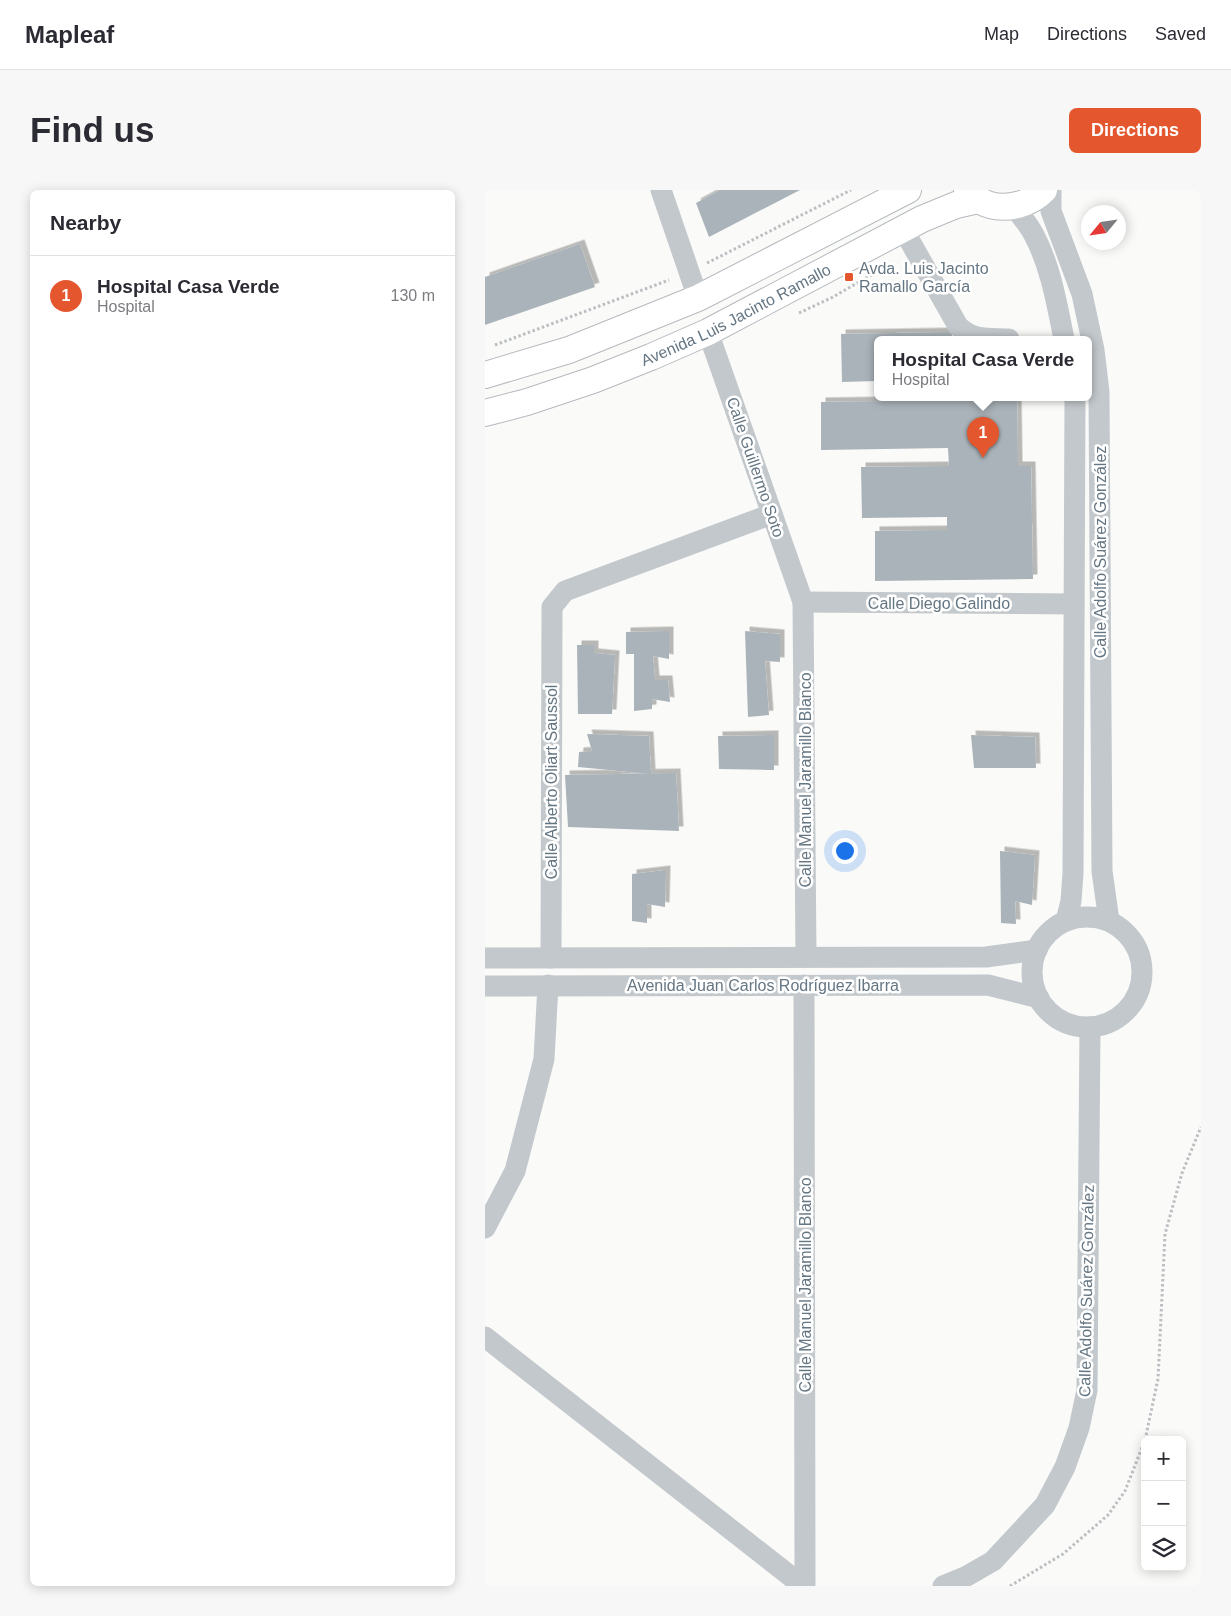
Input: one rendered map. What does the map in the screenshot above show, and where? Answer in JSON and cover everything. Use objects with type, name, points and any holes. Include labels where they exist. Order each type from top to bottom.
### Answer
[{"type":"main road","name":"Avenida Luis Jacinto Ramallo","points":[[485,375],[569,350],[697,298],[908,190]]},
{"type":"main road","points":[[972,195],[990,205],[1014,207],[1039,196],[1044,190]]},
{"type":"main road","name":"Avenida Luis Jacinto Ramallo","points":[[485,413],[527,402],[651,358],[909,240],[922,219],[956,205],[972,195]]},
{"type":"street","points":[[661,190],[697,298]]},
{"type":"street","name":"Calle Adolfo Suárez González","points":[[1051,190],[1051,211],[1082,294],[1091,336]]},
{"type":"street","points":[[1014,207],[1034,234],[1045,262],[1064,336]]},
{"type":"street","points":[[909,240],[958,326],[965,334],[970,336]]},
{"type":"street","name":"Calle Guillermo Soto","points":[[708,332],[803,602]]},
{"type":"street","name":"Calle Adolfo Suárez González","points":[[1092,341],[1099,392],[1102,871],[1109,921]]},
{"type":"street","name":"Calle Adolfo Suárez González","points":[[1066,921],[1071,901],[1073,873],[1075,401]]},
{"type":"street","name":"Calle Alberto Oliart Saussol","points":[[551,958],[551,607],[565,591],[772,514]]},
{"type":"street","name":"Calle Diego Galindo","points":[[803,602],[1074,604]]},
{"type":"street","name":"Calle Manuel Jaramillo Blanco","points":[[803,602],[806,958]]},
{"type":"street","points":[[1081,917],[1093,917],[1109,921],[1122,929],[1136,946],[1142,964],[1141,982],[1135,1000],[1125,1012],[1108,1023],[1090,1027],[1069,1024],[1050,1012],[1039,998],[1033,982],[1032,966],[1037,950],[1047,934],[1066,921],[1081,917]]},
{"type":"street","name":"Avenida Juan Carlos Rodríguez Ibarra","points":[[485,958],[986,958],[1037,950]]},
{"type":"street","points":[[485,1228],[515,1171],[543,1059],[549,985]]},
{"type":"street","name":"Calle Manuel Jaramillo Blanco","points":[[804,985],[804,1586]]},
{"type":"street","name":"Avenida Juan Carlos Rodríguez Ibarra","points":[[485,986],[988,985],[1039,998]]},
{"type":"street","name":"Calle Adolfo Suárez González","points":[[943,1586],[965,1577],[993,1561],[1045,1505],[1065,1467],[1079,1428],[1087,1390],[1090,1027]]},
{"type":"street","points":[[485,1337],[804,1586]]},
{"type":"path","points":[[796,315],[831,298],[909,240]]},
{"type":"path","points":[[1146,1436],[1158,1379],[1165,1234],[1182,1173],[1201,1127]]},
{"type":"path","points":[[1010,1586],[1063,1554],[1108,1515],[1125,1491],[1141,1450]]},
{"type":"building","points":[[720,190],[800,190],[709,237],[696,203]]},
{"type":"building","points":[[580,244],[595,287],[485,325],[485,277]]},
{"type":"building","points":[[952,332],[952,336],[874,336],[874,381],[842,382],[841,334]]},
{"type":"building","points":[[1017,401],[1018,466],[1031,466],[1033,579],[875,581],[875,531],[947,530],[947,517],[862,518],[861,467],[949,466],[948,448],[821,450],[821,402]]},
{"type":"building","points":[[669,631],[669,659],[653,656],[655,680],[668,680],[670,702],[652,699],[652,709],[634,711],[634,654],[626,654],[626,632]]},
{"type":"building","points":[[745,631],[780,634],[780,662],[765,661],[769,715],[748,717]]},
{"type":"building","points":[[577,645],[594,645],[594,653],[615,655],[612,714],[578,714]]},
{"type":"building","points":[[587,734],[649,736],[651,774],[578,767],[579,752],[592,751]]},
{"type":"building","points":[[774,735],[774,770],[719,769],[718,736]]},
{"type":"building","points":[[971,735],[1035,737],[1036,768],[974,768]]},
{"type":"building","points":[[676,773],[679,831],[568,827],[565,775]]},
{"type":"building","points":[[1000,851],[1035,855],[1032,905],[1015,901],[1016,924],[1001,923]]},
{"type":"building","points":[[666,870],[665,907],[647,904],[647,923],[632,921],[632,874]]},
{"type":"place","name":"Avda. Luis Jacinto Ramallo García","points":[[849,277]]},
{"type":"place","name":"Hospital Casa Verde","points":[[983,458]]}]
